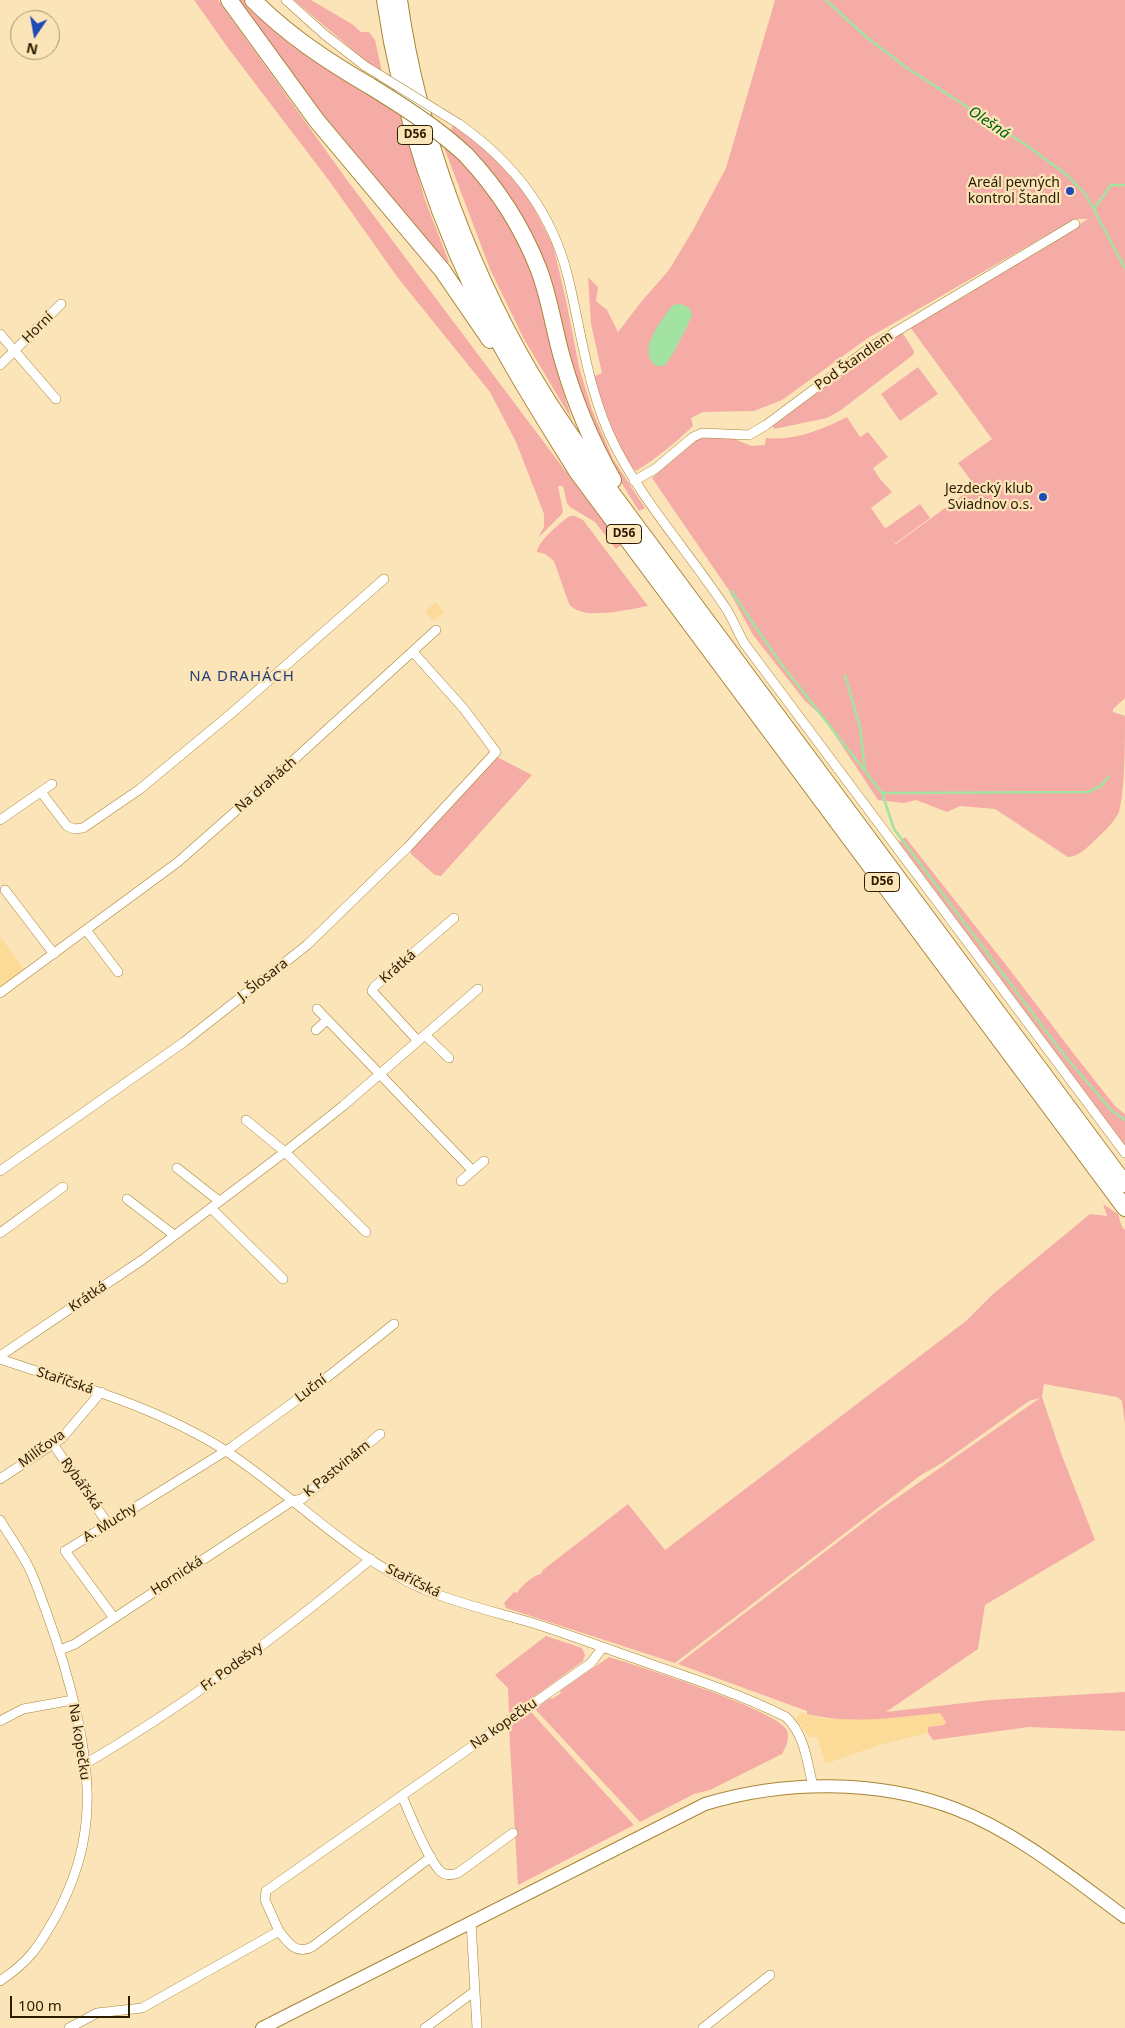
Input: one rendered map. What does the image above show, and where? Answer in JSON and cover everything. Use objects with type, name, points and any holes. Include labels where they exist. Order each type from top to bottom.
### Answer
[{"type":"highway","points":[[229,0],[316,121],[442,270],[533,401]]},
{"type":"highway","points":[[253,0],[298,40],[425,122],[466,155],[489,181],[520,226],[540,272],[563,361],[587,429],[604,464],[665,565]]},
{"type":"highway","name":"D56","points":[[385,0],[407,106],[437,203],[497,337],[533,401],[578,473],[1125,1208]]},
{"type":"highway","name":"D56","points":[[399,0],[412,71],[429,135],[450,198],[508,332],[544,394],[588,461],[1125,1184]]},
{"type":"street","points":[[286,0],[325,35],[365,66],[459,124],[487,144],[509,166],[536,200],[550,225],[568,276],[596,401],[614,446],[634,482],[728,611],[744,643],[1125,1154]]},
{"type":"street","name":"Pod Štandlem","points":[[634,482],[655,469],[693,437],[702,433],[749,435],[766,425],[872,346],[1076,224]]},
{"type":"street","name":"Horní","points":[[0,365],[61,304]]},
{"type":"street","name":"Horní","points":[[0,334],[56,400]]},
{"type":"street","points":[[42,792],[67,826],[74,829],[83,828],[140,789],[233,712],[384,579]]},
{"type":"street","name":"Na drahách","points":[[0,993],[178,862],[297,758],[436,630]]},
{"type":"street","name":"J. Šlosara","points":[[0,1171],[184,1042],[307,945],[408,847],[496,752],[464,709],[413,652]]},
{"type":"street","points":[[0,820],[52,784]]},
{"type":"street","points":[[5,890],[54,954]]},
{"type":"street","name":"Krátká","points":[[449,1058],[422,1038],[372,992],[374,987],[454,918]]},
{"type":"street","points":[[86,930],[118,972]]},
{"type":"street","name":"Krátká","points":[[0,1358],[142,1260],[285,1152],[380,1074],[478,989]]},
{"type":"street","points":[[317,1009],[473,1170]]},
{"type":"street","points":[[316,1030],[327,1020]]},
{"type":"street","points":[[246,1120],[285,1152],[366,1232]]},
{"type":"street","points":[[462,1180],[484,1161]]},
{"type":"street","points":[[176,1168],[219,1201]]},
{"type":"street","points":[[0,1233],[63,1187]]},
{"type":"street","points":[[127,1199],[174,1235]]},
{"type":"street","points":[[211,1208],[283,1279]]},
{"type":"street","name":"Luční","points":[[225,1450],[320,1383],[394,1324]]},
{"type":"street","name":"Staříčská","points":[[0,1358],[101,1392],[162,1416],[225,1450],[259,1474],[339,1538],[371,1560],[421,1588],[603,1647],[722,1689],[786,1717],[800,1734],[813,1786]]},
{"type":"street","name":"Milíčova","points":[[0,1479],[62,1438],[101,1392]]},
{"type":"street","name":"K Pastvinám","points":[[292,1501],[302,1499],[380,1434]]},
{"type":"street","name":"Rybářská","points":[[53,1444],[108,1524]]},
{"type":"street","name":"A. Muchy","points":[[114,1618],[65,1551],[225,1450]]},
{"type":"street","name":"Hornická","points":[[60,1650],[75,1644],[292,1501]]},
{"type":"street","name":"Na kopečku","points":[[0,1520],[31,1572],[60,1650],[73,1700],[85,1764],[86,1822],[69,1889],[38,1947],[16,1970],[0,1981]]},
{"type":"street","name":"Fr. Podešvy","points":[[85,1764],[138,1733],[232,1668],[371,1560]]},
{"type":"street","name":"Na kopečku","points":[[430,1857],[312,1947],[303,1950],[294,1948],[279,1931],[265,1900],[266,1891],[591,1663],[603,1647]]},
{"type":"street","points":[[0,1721],[23,1709],[73,1700]]},
{"type":"street","points":[[262,2028],[705,1804],[750,1792],[813,1786],[893,1792],[956,1809],[1028,1847],[1125,1917]]},
{"type":"street","points":[[402,1796],[430,1857],[440,1871],[452,1875],[458,1873],[513,1833]]},
{"type":"street","points":[[471,1922],[477,2028]]},
{"type":"street","points":[[69,2028],[97,2013],[142,2008],[279,1931]]},
{"type":"street","points":[[703,2028],[770,1975]]},
{"type":"street","points":[[425,2028],[475,1991]]},
{"type":"shaded area","points":[[194,0],[218,0],[347,180],[621,545],[616,549],[595,522],[570,507],[567,503],[563,486],[558,486],[562,514],[538,538],[544,527],[544,514],[516,442],[490,392],[398,278],[330,182]]},
{"type":"shaded area","points":[[238,0],[244,0],[251,8],[400,112],[425,200],[448,263],[356,159]]},
{"type":"shaded area","points":[[294,0],[311,0],[352,24],[361,32],[369,32],[375,40],[382,72],[367,62]]},
{"type":"shaded area","points":[[775,0],[1125,0],[1125,698],[1113,709],[1113,712],[1125,716],[1124,779],[1121,803],[1117,816],[1108,828],[1082,852],[1075,855],[1068,857],[995,809],[960,806],[947,812],[916,800],[904,803],[878,800],[823,717],[805,701],[753,635],[728,589],[652,478],[694,441],[704,436],[730,437],[751,446],[765,445],[766,438],[787,438],[808,434],[847,417],[860,437],[868,432],[888,457],[873,468],[892,492],[871,508],[884,527],[886,528],[920,504],[930,518],[896,543],[891,540],[896,544],[975,486],[958,463],[992,439],[910,327],[1088,219],[1075,219],[868,338],[782,400],[754,411],[703,412],[691,418],[693,426],[666,450],[636,471],[628,463],[622,452],[605,414],[593,377],[602,373],[591,324],[588,277],[598,287],[596,301],[607,310],[618,332],[669,270],[726,168]]},
{"type":"shaded area","points":[[453,126],[478,142],[519,184],[553,245],[579,367],[592,410],[613,459],[645,508],[639,511],[607,460],[590,424],[531,235],[512,199],[475,155],[450,132]]},
{"type":"shaded area","points":[[442,142],[484,183],[522,244],[546,314],[561,385],[572,420],[524,339],[490,269]]},
{"type":"shaded area","points":[[681,304],[690,308],[692,316],[666,364],[657,366],[651,360],[649,344],[657,327],[673,305]]},
{"type":"shaded area","points":[[902,332],[914,351],[913,355],[841,410],[827,418],[774,429],[773,426]]},
{"type":"shaded area","points":[[918,367],[938,394],[900,421],[881,394]]},
{"type":"shaded area","points":[[570,516],[583,520],[648,606],[595,613],[575,609],[569,604],[554,561],[545,554],[537,552],[546,537]]},
{"type":"shaded area","points":[[436,602],[444,613],[433,621],[425,611]]},
{"type":"shaded area","points":[[497,757],[532,775],[441,876],[435,875],[411,854],[410,848]]},
{"type":"shaded area","points":[[905,837],[1115,1106],[1125,1114],[1125,1146],[899,842]]},
{"type":"shaded area","points":[[0,936],[25,970],[0,988]]},
{"type":"shaded area","points":[[1103,1204],[1118,1214],[1122,1227],[1125,1230],[1125,1424],[1122,1401],[1117,1397],[1044,1384],[1042,1397],[1061,1453],[1095,1540],[985,1605],[978,1649],[886,1712],[990,1700],[1125,1692],[1125,1731],[1029,1727],[933,1740],[928,1733],[928,1727],[944,1725],[946,1722],[940,1713],[856,1720],[823,1717],[807,1714],[807,1711],[678,1664],[881,1509],[1040,1398],[1029,1401],[942,1463],[921,1475],[675,1663],[506,1608],[504,1603],[514,1592],[517,1593],[528,1581],[541,1574],[543,1570],[628,1504],[665,1550],[966,1321],[993,1294],[1090,1214],[1107,1216]]},
{"type":"shaded area","points":[[546,1636],[582,1648],[585,1655],[583,1661],[509,1715],[508,1688],[495,1675]]},
{"type":"shaded area","points":[[609,1657],[704,1689],[776,1721],[786,1729],[788,1735],[784,1751],[782,1754],[710,1790],[694,1794],[640,1822],[535,1709],[550,1698],[552,1699],[561,1693],[560,1691]]},
{"type":"shaded area","points":[[531,1712],[634,1825],[518,1885],[509,1727]]},
{"type":"shaded area","points":[[800,1712],[819,1718],[842,1719],[940,1713],[946,1722],[944,1725],[929,1727],[928,1733],[883,1744],[825,1764],[817,1736],[810,1738],[796,1719]]},
{"type":"waterway","name":"Olešná","points":[[826,0],[865,36],[907,68],[1026,145],[1067,175],[1086,195],[1125,268]]},
{"type":"waterway","points":[[1094,209],[1111,185],[1125,185]]},
{"type":"waterway","points":[[731,591],[779,661],[882,793],[894,829],[1064,1055],[1111,1110],[1125,1120]]},
{"type":"waterway","points":[[845,675],[860,727],[865,771]]},
{"type":"waterway","points":[[883,793],[1088,792],[1101,786],[1108,777]]},
{"type":"place","name":"Areál pevných kontrol Štandl","points":[[1070,191]]},
{"type":"place","name":"Jezdecký klub Sviadnov o.s.","points":[[1043,497]]},
{"type":"district","name":"NA DRAHÁCH","points":[[242,677]]}]
